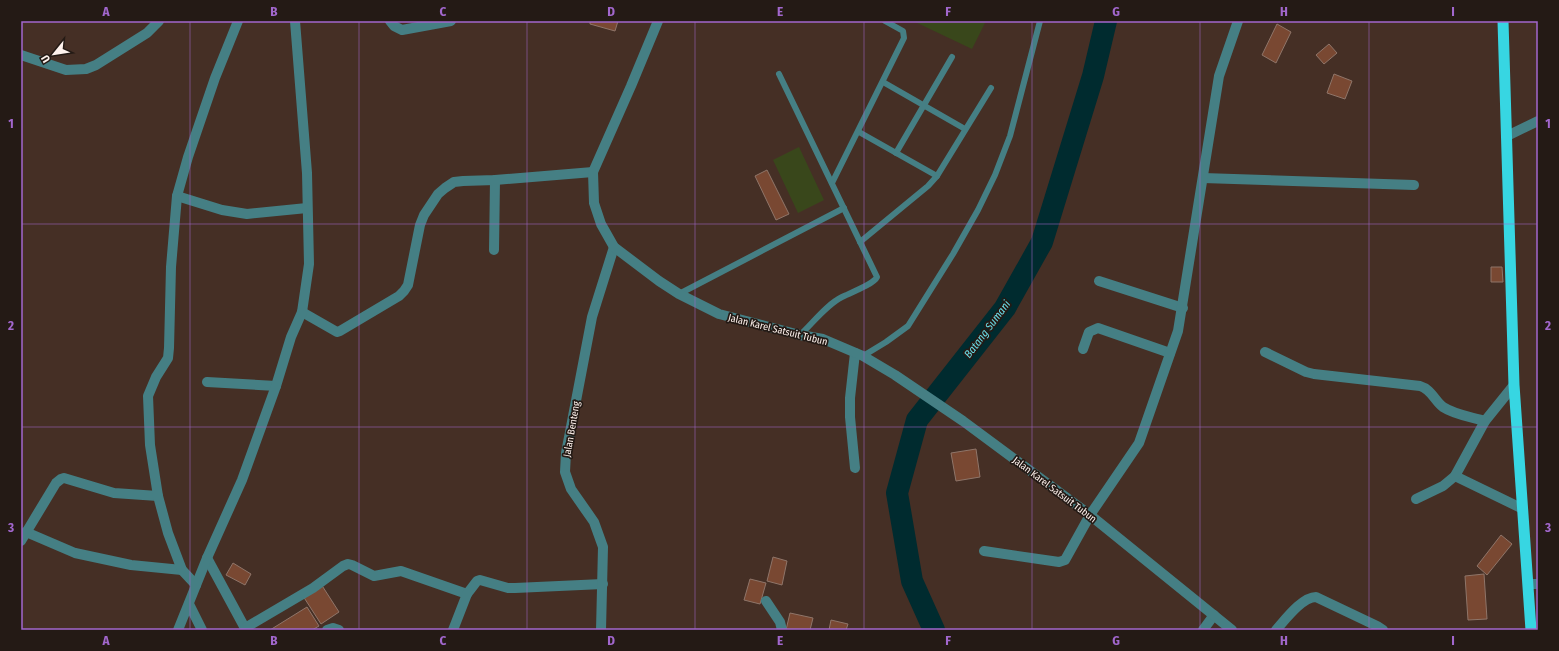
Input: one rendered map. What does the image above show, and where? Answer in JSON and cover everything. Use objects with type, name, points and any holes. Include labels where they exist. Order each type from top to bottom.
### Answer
[{"type":"highway","points":[[1503,21],[1514,385],[1524,509],[1534,584],[1531,630]]},
{"type":"street","points":[[21,56],[66,70],[86,69],[96,65],[147,33],[159,21]]},
{"type":"street","points":[[196,585],[182,570],[168,533],[158,496],[150,445],[148,396],[156,377],[168,358],[171,267],[177,196],[188,157],[212,85],[238,21]]},
{"type":"street","points":[[178,630],[207,558],[242,480],[276,386],[291,337],[302,312],[309,264],[307,173],[295,21]]},
{"type":"street","points":[[390,21],[394,26],[402,30],[451,21]]},
{"type":"street","name":"Jalan Karel Satsuit Tubun","points":[[658,21],[632,86],[593,172],[594,203],[601,224],[614,247],[679,294],[719,314],[800,335],[822,339],[859,354],[894,375],[963,421],[1090,515],[1232,630]]},
{"type":"street","points":[[984,551],[1062,562],[1068,557],[1090,515],[1139,443],[1180,324],[1219,76],[1238,21]]},
{"type":"street","points":[[1507,136],[1538,121]]},
{"type":"street","points":[[302,312],[337,332],[399,296],[408,285],[420,225],[424,215],[438,194],[454,182],[463,180],[496,180],[593,172]]},
{"type":"street","points":[[1203,178],[1414,185]]},
{"type":"street","points":[[494,250],[496,180]]},
{"type":"street","points":[[177,196],[222,210],[247,214],[307,208]]},
{"type":"street","name":"Jalan Benteng","points":[[601,630],[603,547],[594,522],[571,489],[565,472],[566,453],[592,317],[614,247]]},
{"type":"street","points":[[1099,281],[1183,308]]},
{"type":"street","points":[[1083,349],[1089,332],[1098,328],[1170,353]]},
{"type":"street","points":[[1265,352],[1306,372],[1314,374],[1420,386],[1426,389],[1440,404],[1447,409],[1485,421]]},
{"type":"street","points":[[855,468],[850,417],[850,398],[859,354]]},
{"type":"street","points":[[207,382],[276,386]]},
{"type":"street","points":[[1416,499],[1443,486],[1455,476],[1485,421],[1514,385]]},
{"type":"street","points":[[1455,476],[1524,509]]},
{"type":"street","points":[[158,496],[114,493],[64,478],[56,483],[24,536],[76,553],[131,565],[182,570]]},
{"type":"street","points":[[207,558],[246,629],[308,591],[342,566],[348,564],[352,564],[374,576],[401,571],[467,594]]},
{"type":"street","points":[[453,630],[467,594],[474,583],[480,580],[508,588],[603,584]]},
{"type":"street","points":[[1276,630],[1303,602],[1311,597],[1321,598],[1378,626],[1383,630]]},
{"type":"street","points":[[766,601],[780,622],[782,630]]},
{"type":"street","points":[[189,604],[202,630]]},
{"type":"street","points":[[1203,630],[1214,615]]},
{"type":"street","points":[[327,630],[333,628],[339,630]]},
{"type":"lane","points":[[832,183],[904,38],[905,34],[901,29],[885,21]]},
{"type":"lane","points":[[859,354],[886,342],[908,326],[953,254],[978,210],[995,175],[1010,136],[1040,21]]},
{"type":"lane","points":[[896,153],[952,57]]},
{"type":"lane","points":[[780,74],[876,274],[877,279],[839,298],[800,335]]},
{"type":"lane","points":[[883,82],[965,129]]},
{"type":"lane","points":[[860,242],[924,191],[936,176],[991,88]]},
{"type":"lane","points":[[858,132],[936,176]]},
{"type":"lane","points":[[679,294],[844,208]]},
{"type":"green space","points":[[913,21],[986,21],[972,49]]},
{"type":"green space","points":[[799,147],[824,200],[798,213],[773,160]]},
{"type":"building","points":[[590,21],[618,21],[615,31],[590,24]]},
{"type":"building","points":[[1277,24],[1291,32],[1276,63],[1262,55]]},
{"type":"building","points":[[1329,44],[1337,53],[1324,64],[1316,55]]},
{"type":"building","points":[[1334,74],[1352,81],[1345,99],[1327,93]]},
{"type":"building","points":[[767,170],[789,214],[776,220],[755,176]]},
{"type":"building","points":[[1491,267],[1502,267],[1503,282],[1491,282]]},
{"type":"building","points":[[976,449],[980,477],[956,481],[951,453]]},
{"type":"building","points":[[1501,535],[1512,544],[1487,575],[1477,566]]},
{"type":"building","points":[[773,557],[787,561],[782,585],[767,581]]},
{"type":"building","points":[[233,563],[251,574],[245,585],[226,575]]},
{"type":"building","points":[[1484,574],[1487,619],[1468,620],[1465,576]]},
{"type":"building","points":[[750,579],[766,583],[760,604],[744,600]]},
{"type":"building","points":[[321,584],[339,612],[321,624],[303,596]]},
{"type":"building","points":[[307,607],[319,626],[312,630],[270,630]]},
{"type":"building","points":[[790,613],[813,618],[810,630],[786,630]]},
{"type":"building","points":[[831,620],[848,624],[846,630],[829,630]]},
{"type":"waterway","name":"Batang Sumani","points":[[934,630],[912,581],[897,493],[917,420],[1005,308],[1042,242],[1093,76],[1106,21]]}]
